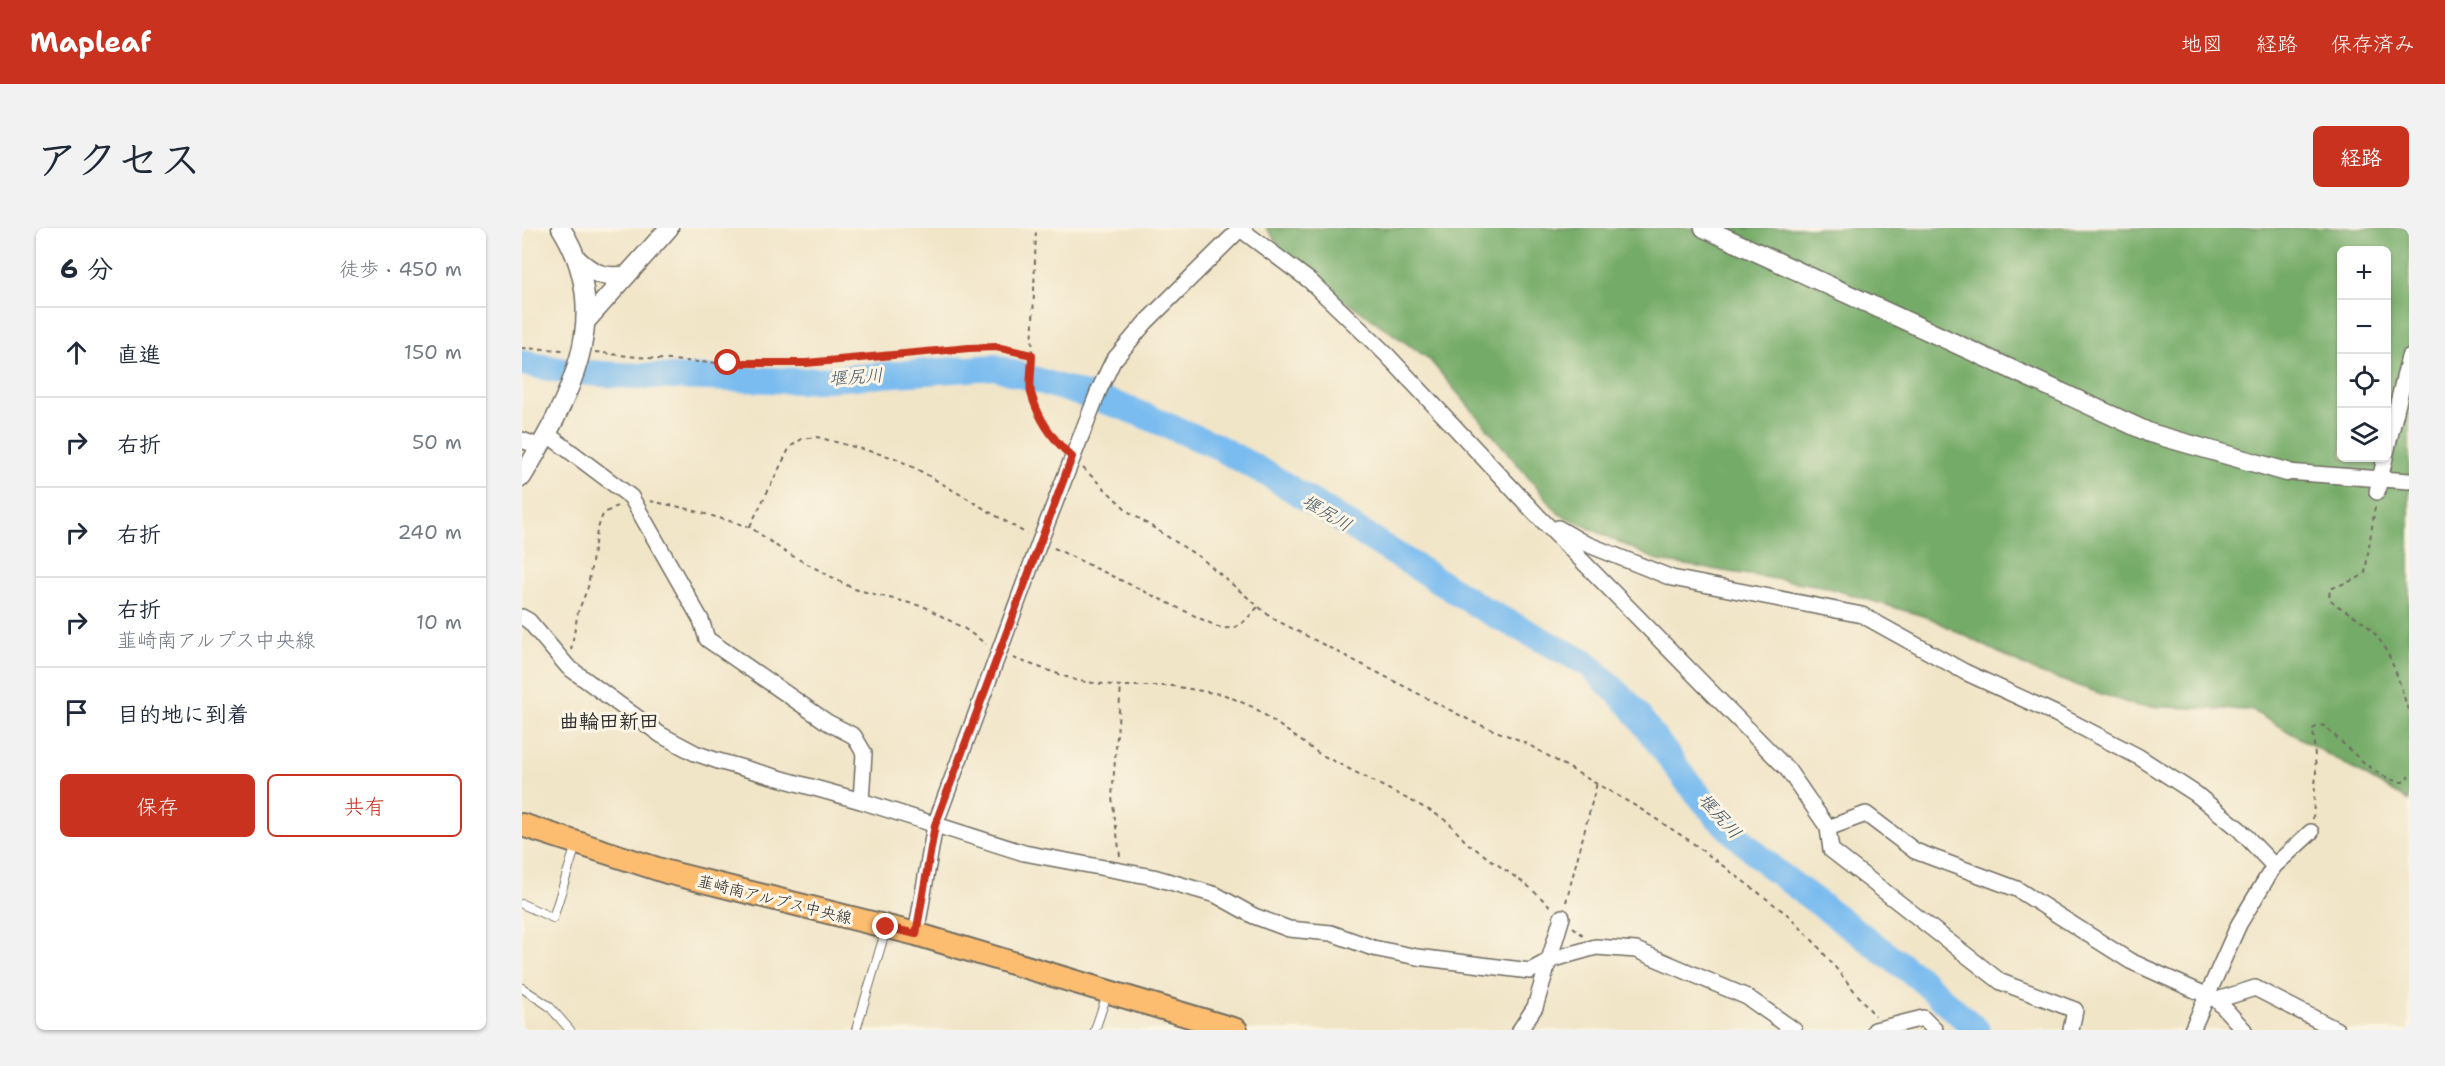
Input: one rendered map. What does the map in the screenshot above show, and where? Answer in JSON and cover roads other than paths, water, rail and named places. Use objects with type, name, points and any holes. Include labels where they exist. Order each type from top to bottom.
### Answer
[{"type":"main road","name":"韮崎南アルプス中央線","points":[[522,825],[667,872],[916,934],[1236,1030]]},
{"type":"street","points":[[522,477],[544,441],[562,404],[582,351],[587,320],[586,294],[577,259],[561,228]]},
{"type":"street","points":[[587,320],[669,228]]},
{"type":"street","points":[[1704,228],[2150,433],[2287,472],[2379,486],[2409,481]]},
{"type":"street","points":[[916,934],[935,825],[1040,541],[1099,390],[1113,362],[1146,322],[1240,229],[1310,281],[1387,356],[1538,515],[1788,770],[1828,828],[1831,850],[2001,982],[2075,1010],[2071,1030]]},
{"type":"street","points":[[577,259],[599,275],[609,278],[627,275]]},
{"type":"street","points":[[2391,432],[2409,357]]},
{"type":"street","points":[[522,440],[544,441],[631,497],[701,620],[706,639],[827,722],[854,736],[864,753],[861,801]]},
{"type":"street","points":[[2379,486],[2384,462]]},
{"type":"street","points":[[1538,515],[1584,543],[1672,578],[1862,615],[1965,672],[2056,714],[2139,757],[2196,794],[2239,829],[2274,866]]},
{"type":"street","points":[[522,617],[568,667],[661,735],[695,753],[861,801],[1024,853],[1153,877],[1216,895],[1254,916],[1288,929],[1331,933],[1373,948],[1417,957],[1530,971],[1550,960],[1596,947],[1636,950],[1747,996],[1794,1030]]},
{"type":"street","points":[[1828,828],[1866,814],[1915,851],[2017,889],[2130,961],[2212,998],[2244,1030]]},
{"type":"street","points":[[2192,1030],[2212,998],[2239,924],[2274,866],[2310,832]]},
{"type":"street","points":[[1520,1030],[1535,1007],[1562,917]]},
{"type":"street","points":[[2212,998],[2255,988],[2337,1030]]},
{"type":"street","points":[[1879,1029],[1923,1018],[1935,1030]]},
{"type":"lane","points":[[522,904],[553,918],[576,844]]},
{"type":"lane","points":[[856,1030],[886,927]]},
{"type":"lane","points":[[522,988],[549,1006],[570,1030]]},
{"type":"lane","points":[[1095,1030],[1108,993]]},
{"type":"waterway","name":"堰尻川","points":[[522,363],[565,371],[615,375],[799,381],[995,367],[1126,408],[1214,445],[1269,475],[1485,610],[1588,664],[1630,705],[1686,780],[1719,819],[1774,870],[1919,978],[1977,1030]]},
{"type":"district","name":"曲輪田新田","points":[[609,721]]}]
